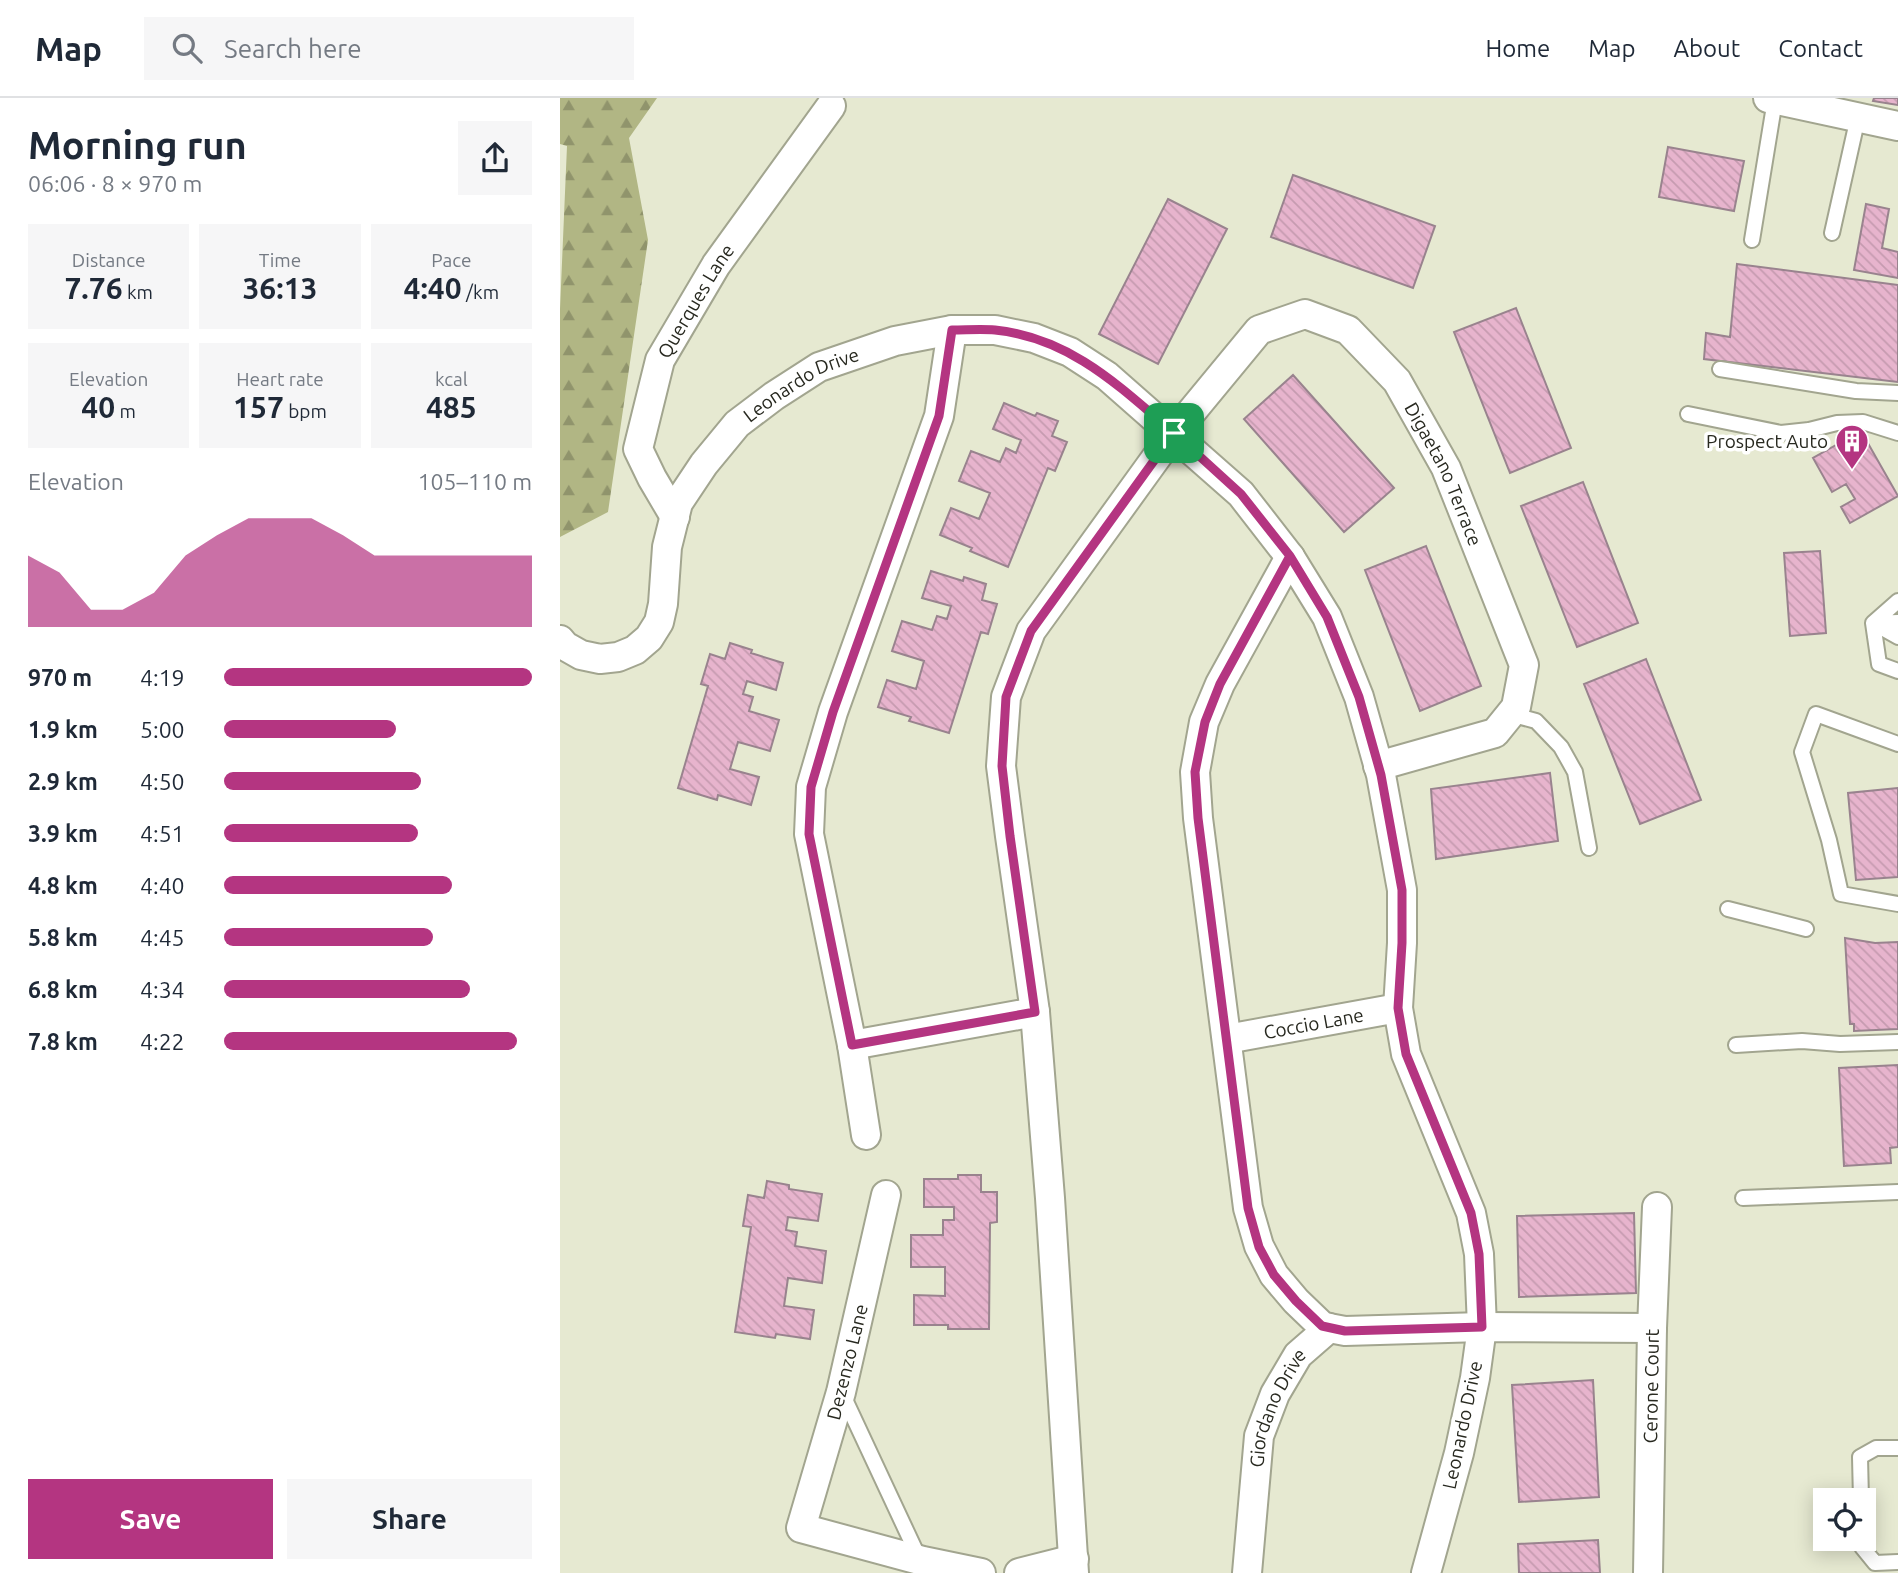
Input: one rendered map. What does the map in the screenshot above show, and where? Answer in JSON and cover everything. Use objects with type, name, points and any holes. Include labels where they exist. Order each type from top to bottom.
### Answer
[{"type":"street","points":[[1771,99],[1898,126]]},
{"type":"street","name":"Querques Lane","points":[[675,517],[638,449],[660,360],[716,265],[831,106]]},
{"type":"street","name":"Digaetano Terrace","points":[[1174,433],[1259,331],[1305,314],[1348,330],[1397,381],[1446,468],[1524,665],[1516,707],[1510,714]]},
{"type":"street","points":[[866,1135],[852,1045],[809,834],[811,787],[833,712],[939,416],[952,330]]},
{"type":"street","name":"Leonardo Drive","points":[[560,640],[581,655],[600,659],[618,657],[635,650],[649,638],[659,622],[663,604],[667,547],[678,503],[704,464],[737,424],[819,367],[895,341],[952,330],[995,330],[1034,338],[1070,352],[1107,376],[1241,494],[1290,556],[1327,617],[1359,697],[1378,766],[1402,890],[1398,1008],[1406,1054],[1471,1213],[1479,1254],[1482,1327],[1475,1378],[1459,1453],[1426,1573]]},
{"type":"street","points":[[1019,1573],[1074,1566],[1035,1012],[1002,766],[1006,697],[1031,631],[1174,433]]},
{"type":"street","points":[[1290,556],[1220,684],[1205,722],[1195,772],[1198,818],[1248,1208],[1259,1247],[1274,1275],[1322,1326],[1345,1331],[1482,1327]]},
{"type":"street","points":[[1378,766],[1495,733],[1510,714]]},
{"type":"street","name":"Coccio Lane","points":[[1227,1039],[1398,1008]]},
{"type":"street","points":[[852,1045],[1035,1012]]},
{"type":"street","name":"Dezenzo Lane","points":[[886,1195],[841,1392],[801,1528],[920,1560]]},
{"type":"street","points":[[1652,1328],[1657,1206]]},
{"type":"street","name":"Cerone Court","points":[[1482,1327],[1652,1328],[1648,1573]]},
{"type":"street","name":"Giordano Drive","points":[[1247,1573],[1259,1436],[1275,1394],[1298,1355],[1329,1328]]},
{"type":"street","points":[[920,1560],[981,1573]]},
{"type":"lane","points":[[1752,240],[1771,99]]},
{"type":"lane","points":[[1832,233],[1858,117]]},
{"type":"lane","points":[[1720,369],[1856,391],[1898,393]]},
{"type":"lane","points":[[1688,414],[1781,433],[1863,422],[1898,433]]},
{"type":"lane","points":[[1873,623],[1898,601]]},
{"type":"lane","points":[[1873,623],[1898,622]]},
{"type":"lane","points":[[1873,623],[1898,637]]},
{"type":"lane","points":[[1873,623],[1879,664],[1898,671]]},
{"type":"lane","points":[[1510,714],[1536,721],[1560,747],[1575,772],[1590,848]]},
{"type":"lane","points":[[1898,744],[1815,714],[1802,752],[1829,841],[1841,894],[1898,904]]},
{"type":"lane","points":[[1728,909],[1806,929]]},
{"type":"lane","points":[[1736,1045],[1802,1041],[1840,1044],[1898,1042]]},
{"type":"lane","points":[[1743,1198],[1898,1192]]},
{"type":"lane","points":[[841,1392],[920,1560]]},
{"type":"lane","points":[[1861,1488],[1860,1457],[1876,1448],[1898,1448]]},
{"type":"lane","points":[[1865,1551],[1875,1563],[1898,1562]]},
{"type":"green space","points":[[560,98],[657,98],[629,138],[648,240],[608,512],[560,537],[560,309],[567,146],[560,144]]},
{"type":"building","points":[[1874,98],[1898,98],[1898,105],[1873,101]]},
{"type":"building","points":[[1668,147],[1744,161],[1734,211],[1659,197]]},
{"type":"building","points":[[1293,175],[1435,226],[1413,288],[1271,237]]},
{"type":"building","points":[[1168,199],[1227,229],[1158,364],[1099,334]]},
{"type":"building","points":[[1866,204],[1889,209],[1882,248],[1898,252],[1898,278],[1854,270]]},
{"type":"building","points":[[1737,264],[1898,285],[1898,382],[1704,359],[1706,333],[1730,337]]},
{"type":"building","points":[[1516,308],[1571,448],[1510,473],[1454,332]]},
{"type":"building","points":[[1293,375],[1394,488],[1344,532],[1244,419]]},
{"type":"building","points":[[1004,403],[1035,416],[1037,413],[1058,421],[1052,436],[1067,442],[1055,471],[1048,468],[1008,567],[940,535],[951,508],[979,519],[990,493],[959,481],[971,451],[1000,462],[1006,448],[1016,453],[1021,440],[993,429]]},
{"type":"building","name":"Prospect Auto","points":[[1861,431],[1898,496],[1850,523],[1841,507],[1855,499],[1846,484],[1832,492],[1813,458]]},
{"type":"building","points":[[1583,482],[1638,623],[1577,647],[1521,506]]},
{"type":"building","points":[[1426,546],[1481,686],[1420,711],[1365,570]]},
{"type":"building","points":[[1820,551],[1826,633],[1790,636],[1784,553]]},
{"type":"building","points":[[931,571],[963,581],[964,577],[986,584],[982,600],[997,604],[988,634],[981,632],[949,733],[909,721],[911,717],[878,707],[887,680],[916,689],[924,661],[892,651],[902,621],[932,630],[937,616],[947,619],[951,606],[922,598]]},
{"type":"building","points":[[730,643],[783,663],[776,690],[747,681],[743,694],[753,697],[749,711],[779,720],[770,751],[738,742],[730,769],[759,777],[751,805],[718,795],[717,800],[678,788],[708,686],[701,684],[710,654],[725,659]]},
{"type":"building","points":[[1646,659],[1701,800],[1640,824],[1584,684]]},
{"type":"building","points":[[1550,773],[1558,841],[1436,859],[1431,789]]},
{"type":"building","points":[[1898,788],[1898,877],[1856,880],[1848,793]]},
{"type":"building","points":[[1845,938],[1875,943],[1898,942],[1898,1029],[1854,1031],[1854,1024],[1850,1024]]},
{"type":"building","points":[[1898,1065],[1898,1147],[1890,1148],[1891,1163],[1844,1166],[1839,1068]]},
{"type":"building","points":[[958,1175],[981,1175],[981,1192],[997,1192],[997,1222],[990,1223],[989,1329],[948,1329],[948,1325],[914,1325],[914,1295],[945,1296],[945,1267],[911,1267],[911,1235],[943,1235],[943,1220],[954,1220],[954,1207],[924,1207],[924,1179],[958,1179]]},
{"type":"building","points":[[767,1181],[789,1185],[789,1189],[822,1194],[818,1221],[788,1217],[786,1230],[797,1232],[795,1246],[826,1251],[822,1283],[788,1278],[784,1306],[814,1310],[810,1339],[776,1334],[775,1338],[735,1332],[751,1227],[743,1226],[748,1195],[764,1198]]},
{"type":"building","points":[[1634,1213],[1636,1293],[1519,1297],[1517,1216]]},
{"type":"building","points":[[1593,1380],[1599,1497],[1519,1502],[1512,1385]]},
{"type":"building","points":[[1598,1540],[1600,1573],[1519,1573],[1518,1544]]},
{"type":"place","name":"Prospect Auto","points":[[1852,471]]},
{"type":"route","points":[[1174,433],[1107,376],[1070,352],[1034,338],[995,330],[952,330],[939,416],[833,712],[811,787],[809,834],[852,1045],[1035,1012],[1002,766],[1006,697],[1031,631],[1174,433],[1241,494],[1290,556],[1327,617],[1359,697],[1381,775],[1402,890],[1398,1008],[1406,1054],[1471,1213],[1479,1254],[1482,1327],[1345,1331],[1322,1326],[1274,1275],[1259,1247],[1248,1208],[1198,818],[1195,772],[1205,722],[1220,684],[1290,556],[1241,494],[1174,433]]}]
